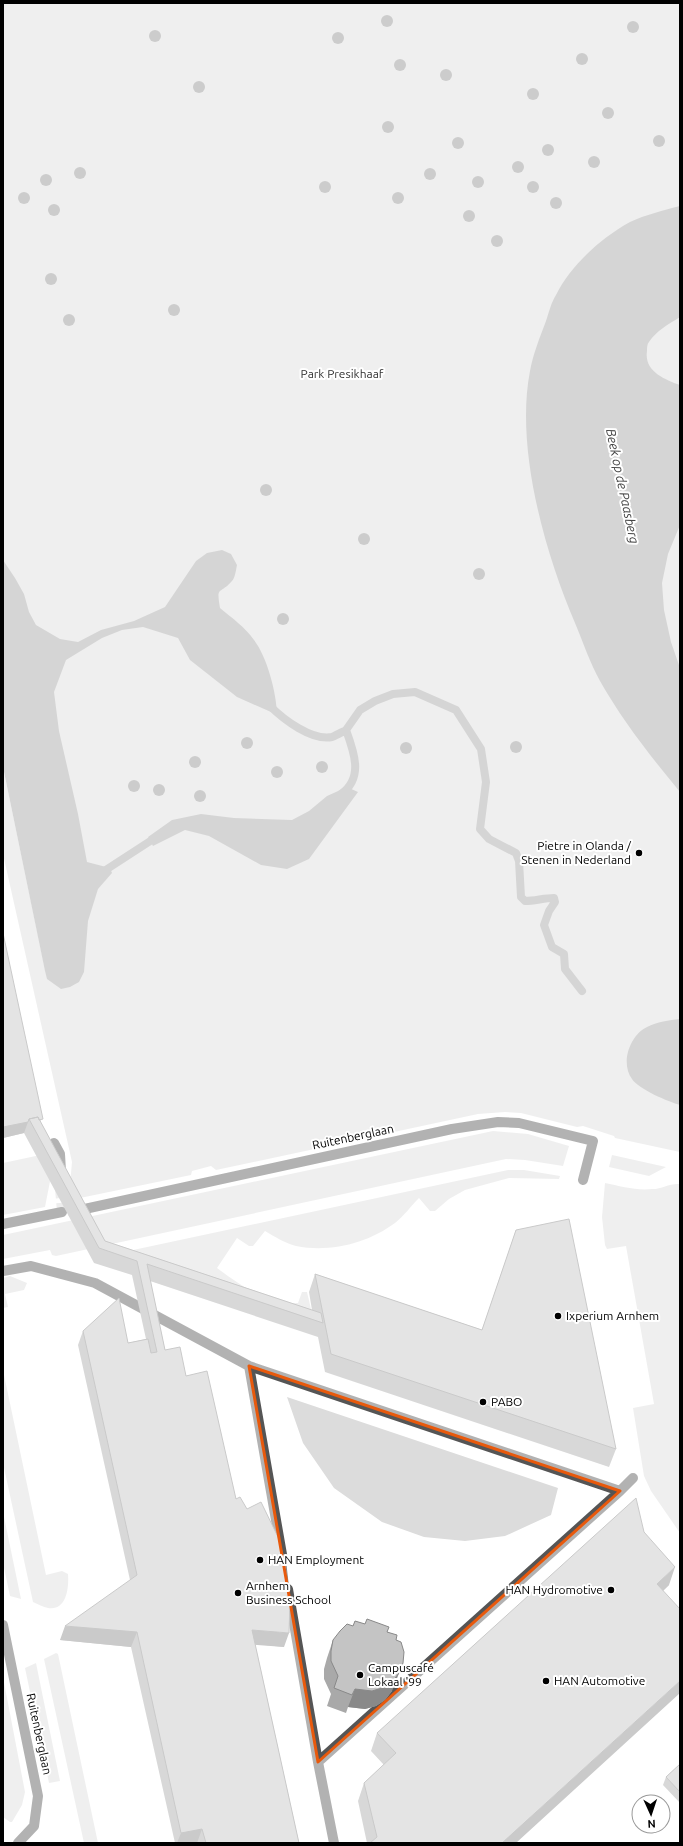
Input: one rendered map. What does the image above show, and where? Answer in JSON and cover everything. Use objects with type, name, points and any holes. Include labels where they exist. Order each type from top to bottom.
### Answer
[{"type":"street","name":"Ruitenberglaan","points":[[80,1210],[479,1124],[498,1122],[519,1123],[593,1141],[583,1180]]},
{"type":"street","points":[[54,1143],[60,1154],[62,1178]]},
{"type":"street","points":[[3,1224],[62,1212]]},
{"type":"street","points":[[3,1272],[31,1266],[95,1283],[249,1366],[620,1491]]},
{"type":"street","points":[[249,1366],[318,1762],[334,1843]]},
{"type":"street","points":[[318,1762],[633,1478]]},
{"type":"street","name":"Ruitenberglaan","points":[[3,1625],[38,1796],[34,1826],[18,1843]]},
{"type":"highlighted area","points":[[249,1366],[620,1491],[318,1762]]},
{"type":"green space","name":"Park Presikhaaf","points":[[3,3],[680,3],[680,1152],[615,1138],[614,1136],[583,1126],[577,1127],[521,1113],[505,1112],[478,1114],[216,1170],[211,1166],[192,1171],[191,1175],[80,1198],[70,1184],[72,1162],[3,854],[3,767],[47,979],[3,746]]},
{"type":"green space","points":[[493,1131],[528,1134],[569,1146],[563,1166],[525,1160],[506,1159],[56,1256],[52,1255],[50,1250],[3,1259],[3,1235]]},
{"type":"green space","points":[[45,1154],[53,1166],[45,1207],[3,1215],[3,1163]]},
{"type":"green space","points":[[612,1155],[666,1167],[649,1176],[609,1167]]},
{"type":"green space","points":[[508,1170],[524,1170],[560,1176],[559,1179],[509,1178],[465,1190],[449,1199],[435,1211],[430,1211],[419,1198],[395,1223],[373,1236],[348,1245],[322,1248],[296,1246],[284,1242],[265,1231],[253,1246],[249,1246],[237,1238],[217,1268],[254,1293],[276,1301],[298,1303],[302,1292],[307,1292],[315,1326],[105,1256]]},
{"type":"green space","points":[[605,1183],[640,1189],[656,1189],[673,1184],[680,1184],[680,1533],[651,1491],[644,1476],[633,1408],[654,1404],[626,1246],[607,1249],[605,1245],[602,1217]]},
{"type":"green space","points":[[10,1276],[27,1283],[24,1290],[5,1294],[8,1307],[3,1308],[3,1278]]},
{"type":"green space","points":[[3,1370],[46,1575],[62,1571],[68,1574],[66,1597],[59,1606],[54,1608],[46,1608],[33,1602],[3,1463]]},
{"type":"green space","points":[[287,1397],[558,1488],[551,1515],[505,1536],[465,1541],[424,1537],[382,1522],[334,1488],[303,1443]]},
{"type":"green space","points":[[3,1512],[21,1599],[10,1596],[3,1563]]},
{"type":"green space","points":[[56,1653],[58,1654],[98,1843],[84,1843],[44,1659]]},
{"type":"green space","points":[[36,1663],[60,1781],[49,1783],[25,1668]]},
{"type":"green space","points":[[3,1677],[25,1792],[22,1805],[12,1822],[3,1817]]},
{"type":"water","name":"Beek op de Paasberg","points":[[680,206],[680,317],[655,334],[647,345],[647,358],[652,369],[656,373],[680,385],[680,525],[668,554],[662,583],[664,610],[671,642],[680,668],[680,792],[637,738],[600,681],[564,595],[553,565],[536,500],[526,433],[526,401],[530,371],[537,346],[553,301],[570,273],[588,253],[619,228],[642,217]]},
{"type":"water","points":[[222,550],[231,554],[237,565],[233,580],[219,593],[220,608],[247,631],[259,647],[270,675],[275,695],[277,713],[271,712],[237,697],[190,660],[178,638],[143,627],[122,630],[102,638],[66,660],[54,692],[59,731],[78,814],[87,862],[110,868],[112,873],[98,889],[88,921],[84,972],[79,982],[70,987],[61,989],[47,979],[3,767],[3,560],[24,594],[29,612],[36,625],[60,639],[78,642],[101,630],[134,621],[165,607],[196,561],[207,553]]},
{"type":"water","points":[[347,787],[358,792],[309,859],[287,869],[261,865],[209,836],[185,830],[153,846],[148,837],[172,820],[201,814],[234,818],[292,820],[309,811],[327,796]]},
{"type":"water","points":[[680,1019],[680,1105],[647,1091],[635,1083],[629,1072],[627,1058],[632,1043],[641,1031],[655,1024]]},
{"type":"building","points":[[3,933],[43,1119],[39,1120],[38,1117],[29,1119],[28,1122],[3,1127]]},
{"type":"building","points":[[38,1117],[105,1241],[321,1313],[323,1323],[147,1264],[165,1350],[180,1347],[186,1376],[207,1371],[236,1499],[240,1497],[247,1509],[261,1502],[278,1537],[286,1565],[290,1600],[289,1633],[252,1630],[299,1843],[206,1843],[202,1829],[181,1833],[137,1632],[65,1626],[137,1575],[83,1331],[119,1298],[128,1343],[148,1339],[151,1353],[157,1352],[137,1261],[99,1248],[29,1119]]},
{"type":"building","points":[[569,1219],[616,1449],[331,1354],[315,1274],[482,1330],[516,1230]]},
{"type":"building","points":[[636,1498],[644,1532],[675,1567],[657,1584],[680,1609],[680,1681],[502,1843],[370,1843],[377,1837],[364,1783],[396,1753],[377,1733]]},
{"type":"building","points":[[367,1619],[389,1627],[387,1632],[397,1635],[396,1640],[401,1642],[404,1652],[403,1663],[399,1673],[392,1682],[382,1688],[372,1691],[355,1689],[352,1695],[334,1688],[338,1676],[331,1661],[333,1640],[347,1624],[353,1626],[355,1621],[365,1624]]},
{"type":"building","points":[[680,1764],[680,1792],[666,1777]]},
{"type":"waterway","points":[[341,794],[348,788],[355,773],[354,756],[346,730],[360,710],[375,701],[393,694],[415,692],[456,710],[481,749],[486,782],[480,829],[489,839],[516,853],[519,861],[521,897],[525,901],[554,898],[555,902],[549,911],[544,925],[552,947],[564,954],[565,969],[582,991]]},
{"type":"waterway","points":[[270,706],[290,723],[307,733],[316,736],[332,737],[346,730]]},
{"type":"waterway","points":[[101,873],[158,836]]},
{"type":"tunnel","points":[[60,1188],[62,1212],[70,1211]]},
{"type":"place","name":"Pietre in Olanda / Stenen in Nederland","points":[[639,853]]},
{"type":"place","name":"Ixperium Arnhem","points":[[558,1316]]},
{"type":"place","name":"PABO","points":[[483,1402]]},
{"type":"place","name":"HAN Employment","points":[[260,1560]]},
{"type":"place","name":"HAN Hydromotive","points":[[611,1590]]},
{"type":"place","name":"Arnhem Business School","points":[[238,1593]]},
{"type":"place","name":"Campuscafé Lokaal '99","points":[[360,1675]]},
{"type":"place","name":"HAN Automotive","points":[[546,1681]]}]
